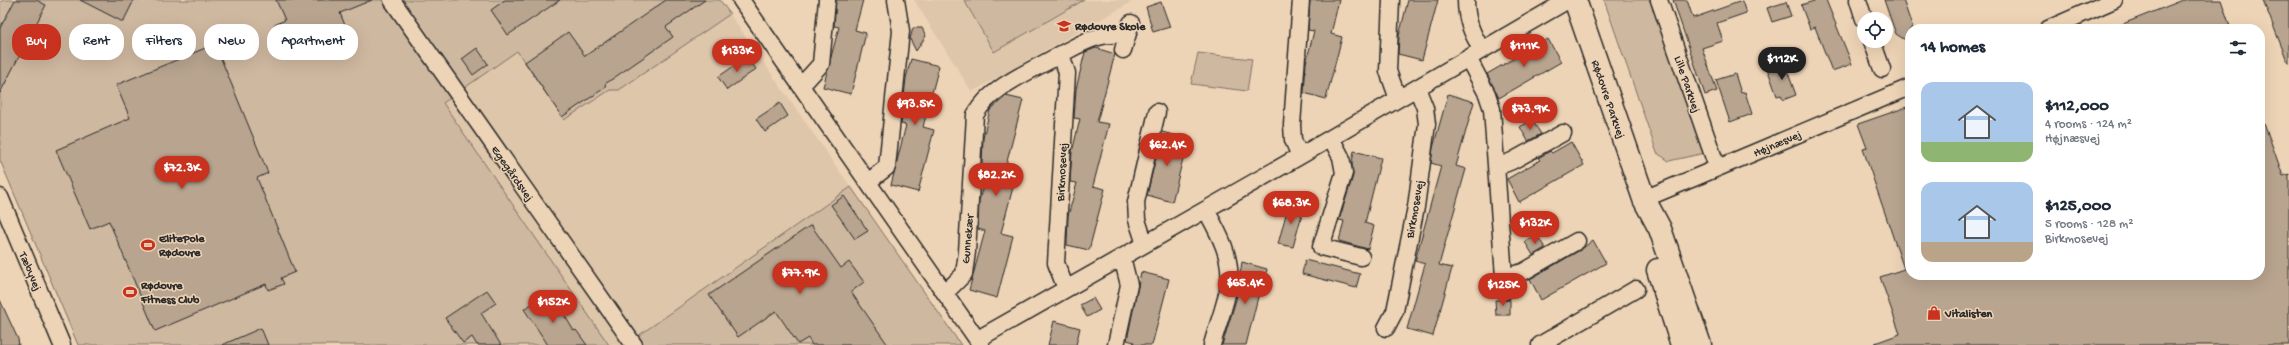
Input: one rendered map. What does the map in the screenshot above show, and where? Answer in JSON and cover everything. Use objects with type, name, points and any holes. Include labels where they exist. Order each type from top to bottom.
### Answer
[{"type":"street","name":"Egegårdsvej","points":[[392,0],[634,345]]},
{"type":"street","points":[[741,0],[980,342],[1145,244],[1300,156],[1568,0]]},
{"type":"street","points":[[801,86],[821,64],[827,0]]},
{"type":"street","points":[[868,182],[887,167],[901,32],[896,0]]},
{"type":"street","points":[[1300,156],[1293,140],[1292,125],[1301,0]]},
{"type":"street","points":[[1391,0],[1388,71],[1398,99]]},
{"type":"street","points":[[1466,0],[1468,21],[1472,33],[1482,50]]},
{"type":"street","name":"Rødovre Parkvej","points":[[1575,0],[1644,198],[1660,229],[1700,345]]},
{"type":"street","name":"Lille Parkvej","points":[[1659,0],[1717,167]]},
{"type":"street","points":[[1858,0],[1862,12]]},
{"type":"street","points":[[2059,24],[2114,0]]},
{"type":"street","points":[[1061,54],[1101,34],[1114,33],[1127,36]]},
{"type":"street","points":[[1874,48],[1882,69]]},
{"type":"street","name":"Gunnekær","points":[[945,293],[964,274],[967,252],[975,115],[981,104],[991,94],[1061,54]]},
{"type":"street","name":"Birkmosevej","points":[[1061,54],[1067,73],[1056,263],[1066,290]]},
{"type":"street","points":[[1468,58],[1487,94],[1492,110],[1504,284],[1577,242]]},
{"type":"street","name":"Birkmosevej","points":[[1386,328],[1395,311],[1416,207],[1427,124],[1425,108],[1416,88]]},
{"type":"street","name":"Højnæsvej","points":[[1644,198],[1905,89]]},
{"type":"street","points":[[1145,244],[1137,220],[1136,202],[1157,112]]},
{"type":"street","points":[[1497,167],[1512,161],[1563,133]]},
{"type":"street","points":[[1331,138],[1341,157],[1344,173],[1321,247],[1361,257]]},
{"type":"street","name":"Tæbyvej","points":[[0,197],[62,345]]},
{"type":"street","name":"Rødovre Parkvej","points":[[1644,198],[1647,234],[1682,345]]},
{"type":"street","points":[[1206,210],[1221,238],[1228,261],[1229,282],[1212,345]]},
{"type":"street","points":[[1116,345],[1129,286],[1122,258]]},
{"type":"street","points":[[1540,345],[1636,289]]},
{"type":"shaded area","points":[[4,0],[720,0],[730,14],[619,90],[610,90],[564,120],[517,51],[443,103],[609,345],[78,345],[0,160],[0,2]]},
{"type":"shaded area","points":[[720,0],[961,345],[78,345],[0,160],[0,98],[279,60],[358,60],[358,49]]},
{"type":"shaded area","name":"Rødovre Skole","points":[[914,0],[964,0],[994,52],[1084,0],[1135,0],[972,92]]},
{"type":"shaded area","points":[[964,0],[1084,0],[994,52]]},
{"type":"shaded area","points":[[1604,0],[1652,0],[1705,153],[1669,161],[1657,153]]},
{"type":"shaded area","points":[[1198,53],[1252,59],[1247,91],[1191,84]]},
{"type":"shaded area","points":[[851,187],[961,345],[625,345]]},
{"type":"building","points":[[15,0],[36,0],[46,5],[36,24],[12,24],[12,60],[17,60],[0,93],[0,28]]},
{"type":"building","points":[[80,0],[134,0],[123,22]]},
{"type":"building","points":[[276,0],[372,0],[340,13],[345,24],[276,24],[285,20]]},
{"type":"building","points":[[505,0],[560,0],[508,35],[491,10]]},
{"type":"building","points":[[666,0],[705,0],[666,27],[673,37],[605,84],[606,87],[562,117],[525,62],[568,32],[585,56]]},
{"type":"building","points":[[836,0],[863,0],[855,30],[866,33],[851,94],[823,87],[839,27],[834,26]]},
{"type":"building","points":[[1310,0],[1339,0],[1331,34],[1342,37],[1326,99],[1304,93],[1306,63],[1314,31],[1308,30]]},
{"type":"building","points":[[1408,0],[1438,0],[1422,60],[1398,54],[1399,36]]},
{"type":"building","points":[[1673,0],[1687,0],[1693,18],[1742,1],[1746,13],[1717,23],[1723,41],[1702,48],[1717,91],[1705,95]]},
{"type":"building","points":[[1817,0],[1826,0],[1852,64],[1832,71],[1815,27],[1810,29],[1801,5]]},
{"type":"building","points":[[1884,0],[1903,0],[1911,24],[1905,24],[1905,40],[1896,34],[1893,26],[1893,12],[1888,12]]},
{"type":"building","points":[[2183,0],[2221,0],[2229,24],[2123,24]]},
{"type":"building","points":[[2263,0],[2289,0],[2289,63],[2288,63]]},
{"type":"building","points":[[1161,2],[1170,27],[1153,32],[1146,7]]},
{"type":"building","points":[[1786,2],[1791,16],[1772,22],[1767,8]]},
{"type":"building","points":[[913,28],[922,28],[926,36],[916,51],[910,39]]},
{"type":"building","points":[[1548,39],[1561,62],[1499,98],[1487,74]]},
{"type":"building","points":[[477,48],[488,64],[473,75],[462,59]]},
{"type":"building","points":[[1096,48],[1115,54],[1097,122],[1109,124],[1093,186],[1105,189],[1089,250],[1067,245],[1068,216],[1077,183],[1070,182],[1072,152],[1080,119],[1074,118],[1076,89],[1085,52]]},
{"type":"building","points":[[204,49],[204,60],[222,60],[268,173],[257,178],[295,272],[281,278],[284,284],[268,290],[266,284],[155,331],[109,221],[90,229],[56,150],[130,118],[116,85],[176,60],[196,60],[196,52]]},
{"type":"building","points":[[747,57],[756,69],[727,90],[718,77]]},
{"type":"building","points":[[911,59],[939,66],[923,127],[934,130],[918,192],[891,185],[906,125],[901,124],[906,78]]},
{"type":"building","points":[[1784,62],[1796,95],[1783,100],[1781,95],[1777,96],[1767,68]]},
{"type":"building","points":[[1735,74],[1741,93],[1745,92],[1752,114],[1730,122],[1716,80]]},
{"type":"building","points":[[1448,94],[1474,102],[1456,166],[1466,169],[1439,265],[1452,268],[1433,336],[1407,329],[1425,264],[1415,261],[1441,166],[1431,163],[1433,148]]},
{"type":"building","points":[[1006,96],[1023,100],[1005,169],[1017,172],[1001,233],[1013,236],[997,298],[969,290],[985,231],[978,229],[979,201],[988,167],[982,165],[983,138],[990,110]]},
{"type":"building","points":[[780,103],[788,116],[765,132],[756,119]]},
{"type":"building","points":[[1905,108],[1905,280],[2265,280],[2265,125],[2283,176],[2289,174],[2289,345],[1875,345],[1875,343],[1900,334],[1880,277],[1904,269],[1863,149],[1867,148],[1858,124]]},
{"type":"building","points":[[1532,120],[1541,134],[1528,141],[1520,127]]},
{"type":"building","points":[[1162,132],[1188,139],[1172,202],[1147,195]]},
{"type":"building","points":[[1571,142],[1584,165],[1519,202],[1507,179],[1540,160],[1538,158],[1550,151],[1552,153]]},
{"type":"building","points":[[1354,151],[1381,158],[1365,223],[1374,226],[1368,249],[1339,241],[1344,221],[1339,220],[1353,176],[1352,162]]},
{"type":"building","points":[[844,196],[868,231],[855,239],[831,205]]},
{"type":"building","points":[[1289,203],[1304,207],[1293,247],[1278,244]]},
{"type":"building","points":[[811,225],[841,268],[849,262],[864,282],[851,292],[888,345],[812,345],[808,338],[798,344],[776,311],[738,337],[709,295]]},
{"type":"building","points":[[1537,235],[1545,248],[1533,255],[1525,242]]},
{"type":"building","points":[[1593,240],[1606,263],[1541,300],[1530,279],[1582,249]]},
{"type":"building","points":[[1305,260],[1360,274],[1356,288],[1302,274]]},
{"type":"building","points":[[1242,262],[1267,269],[1264,282],[1262,281],[1246,345],[1222,345],[1236,300]]},
{"type":"building","points":[[1141,272],[1169,279],[1152,345],[1133,345],[1134,342],[1127,340]]},
{"type":"building","points":[[487,290],[496,303],[481,313],[501,345],[477,345],[472,337],[463,343],[445,318]]},
{"type":"building","points":[[546,295],[559,316],[563,313],[574,331],[576,330],[587,345],[548,345],[524,309]]},
{"type":"building","points":[[1093,298],[1100,310],[1087,317],[1080,305]]},
{"type":"building","points":[[0,300],[18,339],[19,345],[0,345]]},
{"type":"building","points":[[1495,300],[1510,300],[1510,315],[1496,315]]},
{"type":"building","points":[[1054,321],[1080,328],[1076,345],[1048,345]]},
{"type":"building","points":[[261,328],[268,345],[222,345]]},
{"type":"place","name":"Rødovre Skole","points":[[1064,26]]},
{"type":"place","name":"ElitePole Rødovre","points":[[148,245]]},
{"type":"place","name":"Rødovre Fitness Club","points":[[130,292]]},
{"type":"place","name":"Vitalisten","points":[[1934,313]]}]
